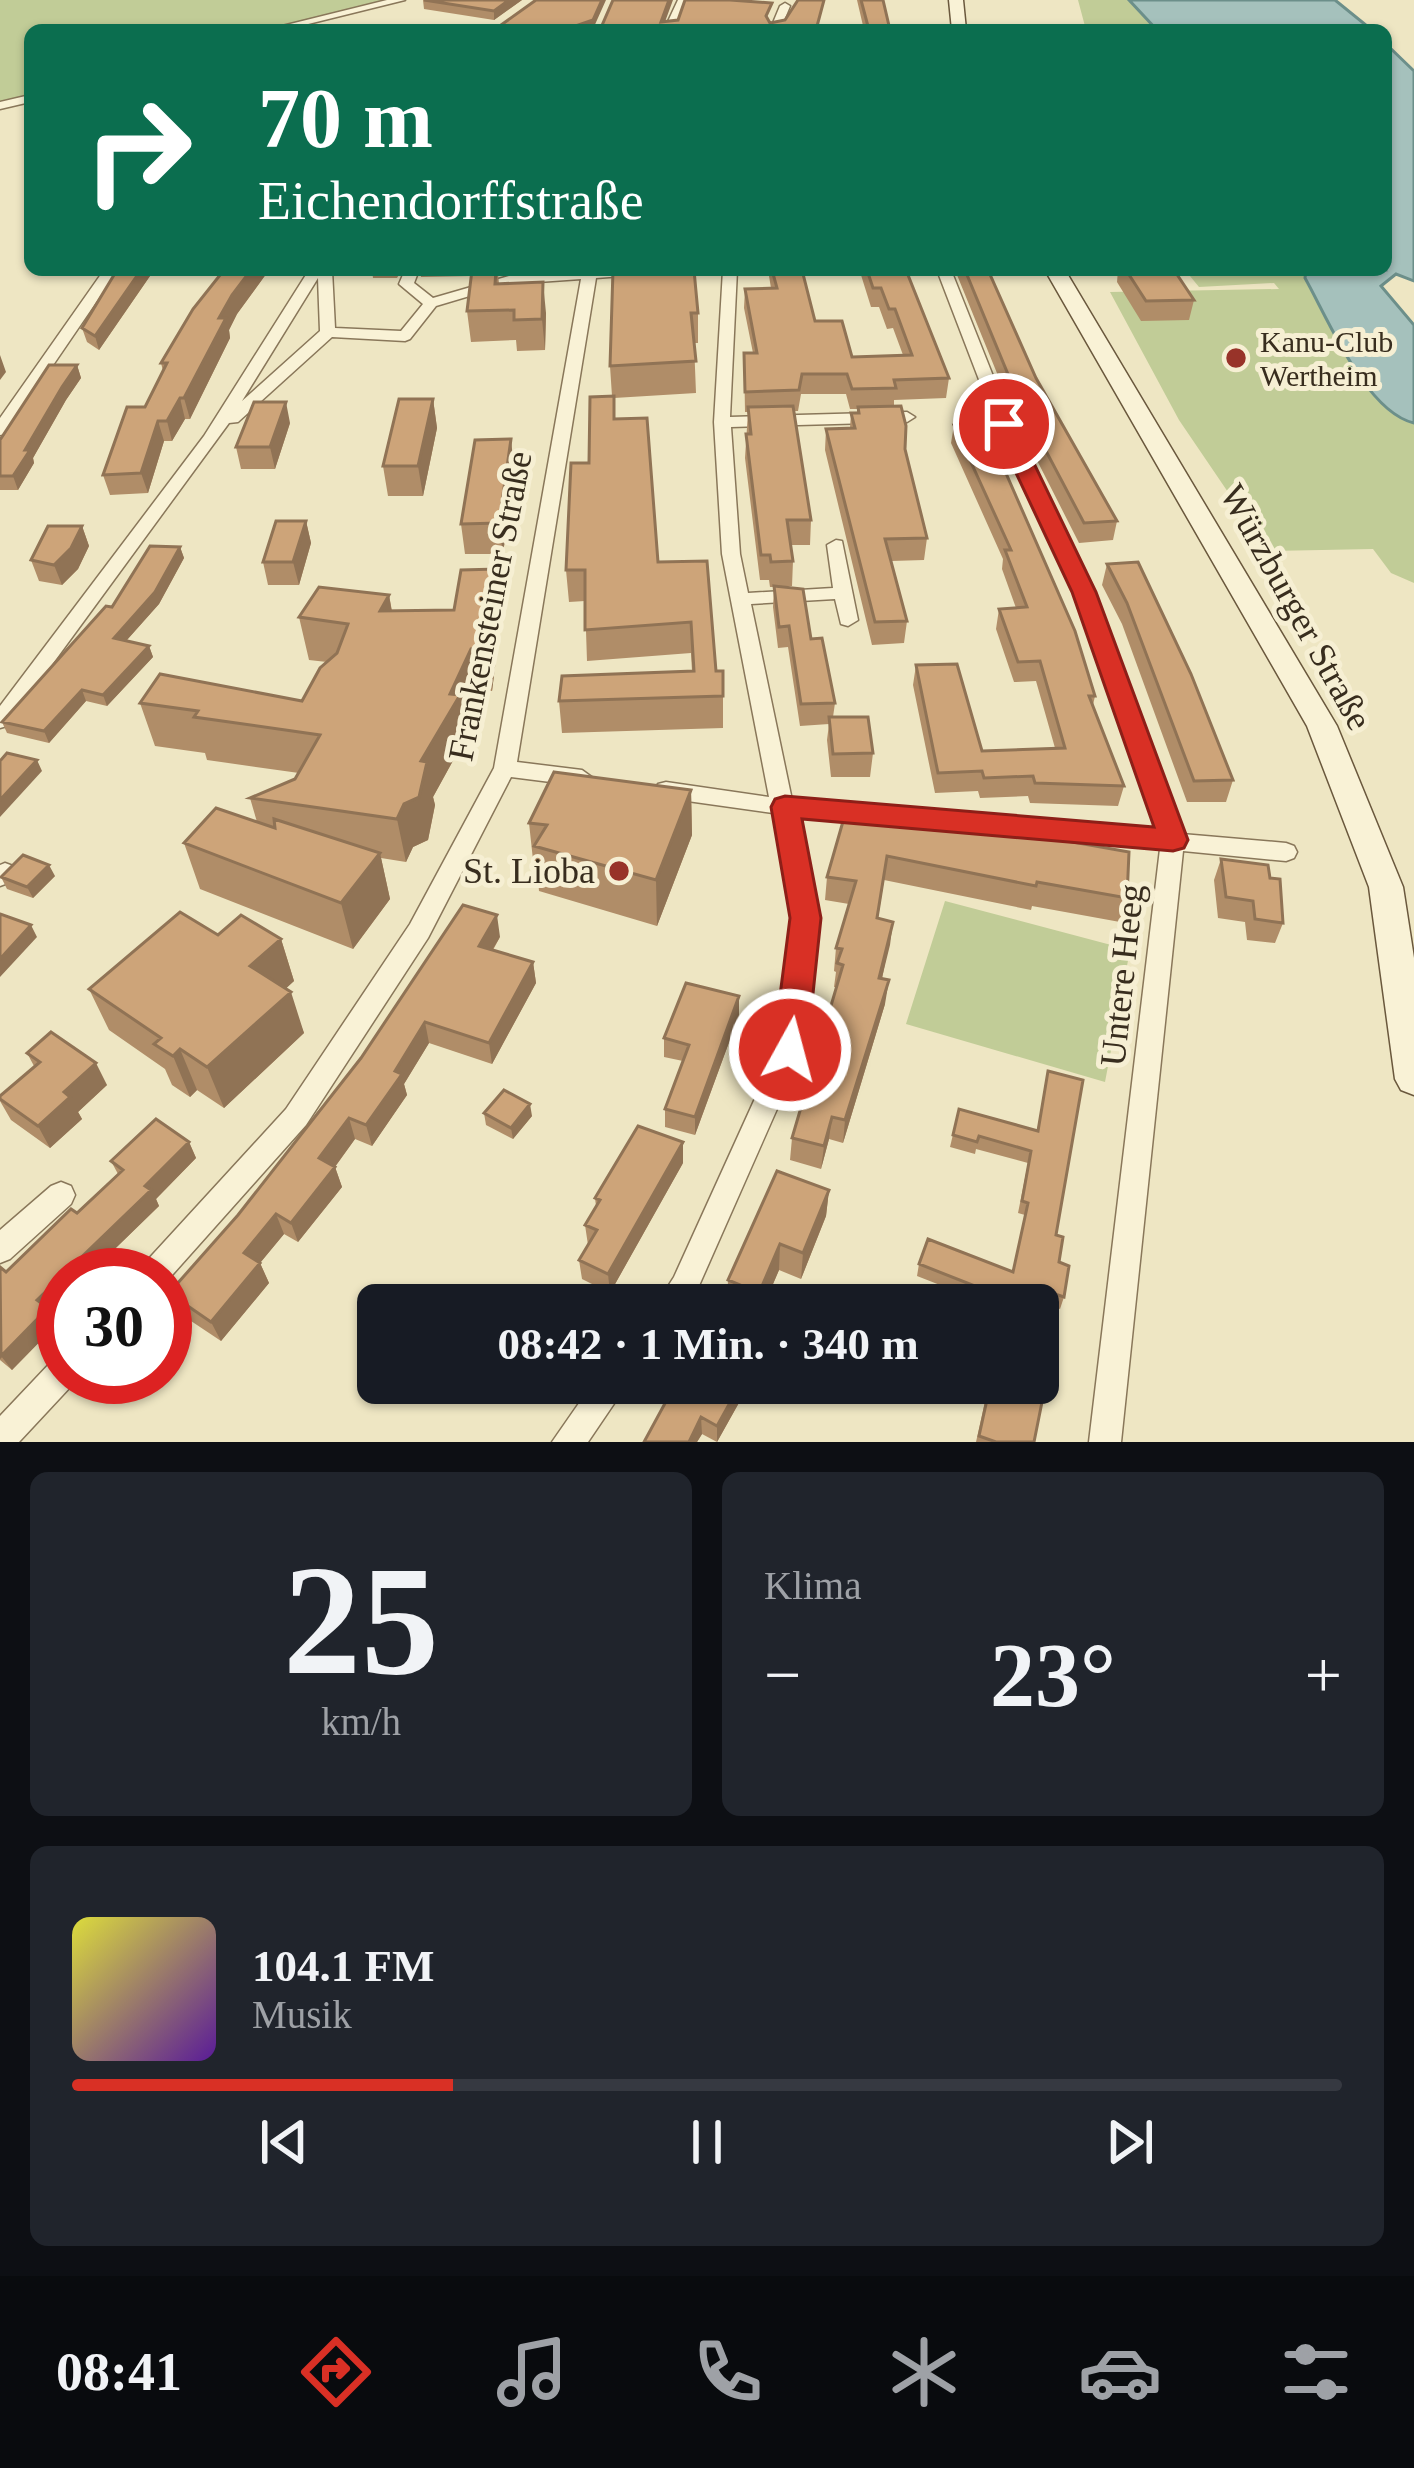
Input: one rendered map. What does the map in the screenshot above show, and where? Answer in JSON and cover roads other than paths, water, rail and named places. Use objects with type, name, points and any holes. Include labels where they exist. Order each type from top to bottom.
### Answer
[{"type":"main road","name":"Würzburger Straße","points":[[1059,276],[1322,726],[1386,887],[1414,1079]]},
{"type":"street","points":[[297,24],[400,0]]},
{"type":"street","points":[[778,24],[785,6]]},
{"type":"street","points":[[346,24],[360,9]]},
{"type":"street","points":[[0,430],[107,276]]},
{"type":"street","points":[[0,722],[211,438],[317,276]]},
{"type":"street","points":[[322,276],[328,332]]},
{"type":"street","points":[[409,276],[406,284],[431,303]]},
{"type":"street","points":[[211,438],[328,332],[405,336],[431,303],[507,276]]},
{"type":"street","name":"Frankensteiner Straße","points":[[177,1248],[296,1117],[419,932],[505,768],[589,276]]},
{"type":"street","points":[[686,1284],[790,1050],[806,918],[731,554],[722,422],[730,276]]},
{"type":"street","name":"Untere Heeg","points":[[946,276],[1004,424],[1084,592],[1173,840],[1105,1442]]},
{"type":"street","points":[[722,422],[907,417]]},
{"type":"street","points":[[836,545],[848,620]]},
{"type":"street","points":[[740,599],[843,593]]},
{"type":"street","points":[[505,768],[598,781]]},
{"type":"street","points":[[645,787],[785,807],[1286,852]]},
{"type":"street","points":[[0,1249],[61,1196]]},
{"type":"street","points":[[0,1439],[36,1401]]},
{"type":"street","points":[[568,1442],[597,1404]]},
{"type":"water","points":[[1129,0],[1335,0],[1365,24],[1151,24]]},
{"type":"water","points":[[1392,50],[1414,71],[1414,281],[1396,274],[1381,286],[1414,325],[1414,423],[1396,415],[1364,383],[1305,278],[1392,276]]},
{"type":"place","name":"Kanu-Club Wertheim","points":[[1236,358]]},
{"type":"place","name":"St. Lioba","points":[[619,871]]}]
